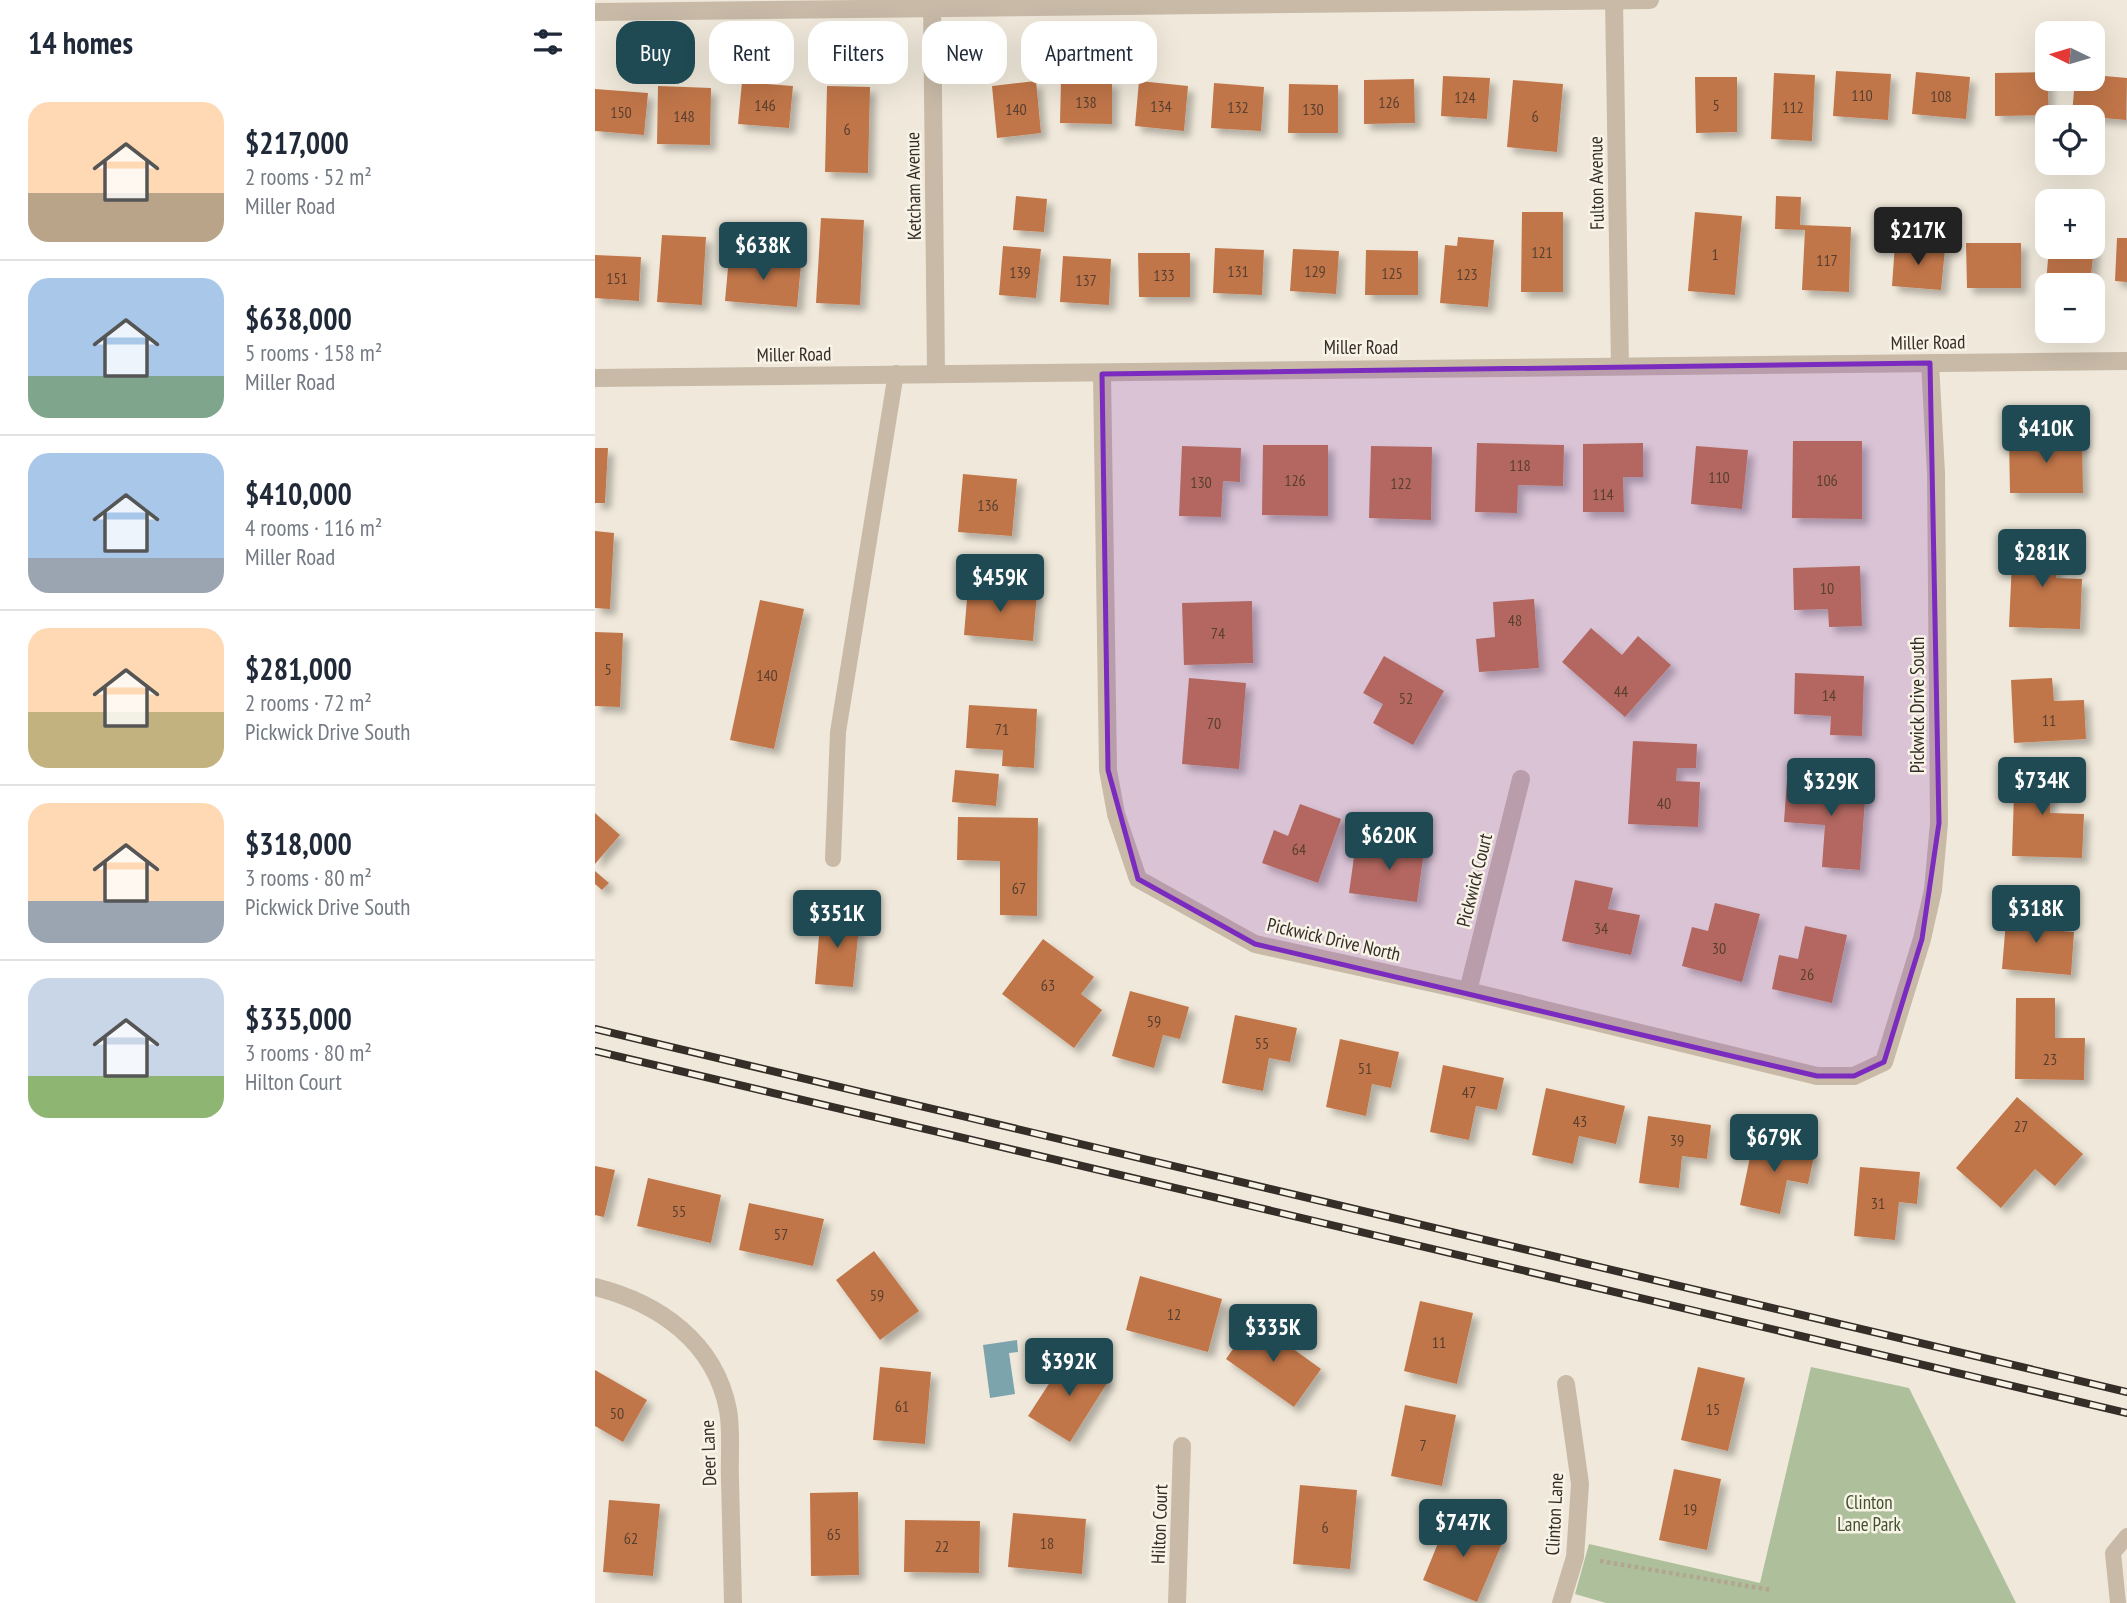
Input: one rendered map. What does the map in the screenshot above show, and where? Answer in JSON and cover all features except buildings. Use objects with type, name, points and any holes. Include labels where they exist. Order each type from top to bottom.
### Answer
[{"type":"street","name":"Fulton Avenue","points":[[1613,0],[1620,366]]},
{"type":"street","points":[[595,12],[932,4],[1650,0]]},
{"type":"street","name":"Ketcham Avenue","points":[[932,4],[936,373]]},
{"type":"street","name":"Miller Road","points":[[595,378],[2127,361]]},
{"type":"street","name":"Pickwick Drive South","points":[[1890,1042],[1933,890],[1938,823],[1936,473],[1930,363]]},
{"type":"street","name":"Pickwick Drive North","points":[[1102,374],[1108,771],[1116,814],[1138,879],[1255,944],[1468,991],[1817,1076],[1854,1076],[1864,1072],[1884,1062],[1890,1042]]},
{"type":"street","name":"Pickwick Court","points":[[1468,991],[1521,779]]},
{"type":"street","name":"Deer Lane","points":[[595,1287],[647,1305],[670,1320],[701,1346],[718,1377],[728,1411],[733,1603]]},
{"type":"street","name":"Clinton Lane","points":[[1561,1603],[1575,1557],[1580,1484],[1566,1384]]},
{"type":"street","name":"Hilton Court","points":[[1178,1603],[1182,1446]]},
{"type":"lane","points":[[833,859],[838,732],[896,373]]},
{"type":"lane","points":[[2118,1603],[2113,1553],[2127,1536]]},
{"type":"path","points":[[1575,1557],[1771,1590]]},
{"type":"highlighted area","points":[[1930,363],[1939,823],[1922,939],[1884,1062],[1854,1076],[1817,1076],[1255,944],[1138,879],[1108,770],[1102,374]]},
{"type":"green space","name":"Clinton Lane Park","points":[[1811,1367],[1909,1388],[2016,1603],[1606,1603],[1575,1594],[1589,1544],[1760,1583]]},
{"type":"water","points":[[1017,1340],[1018,1352],[1009,1353],[1015,1394],[990,1398],[983,1345]]},
{"type":"railway","points":[[595,1029],[2127,1392]]},
{"type":"railway","points":[[595,1051],[2127,1413]]}]
